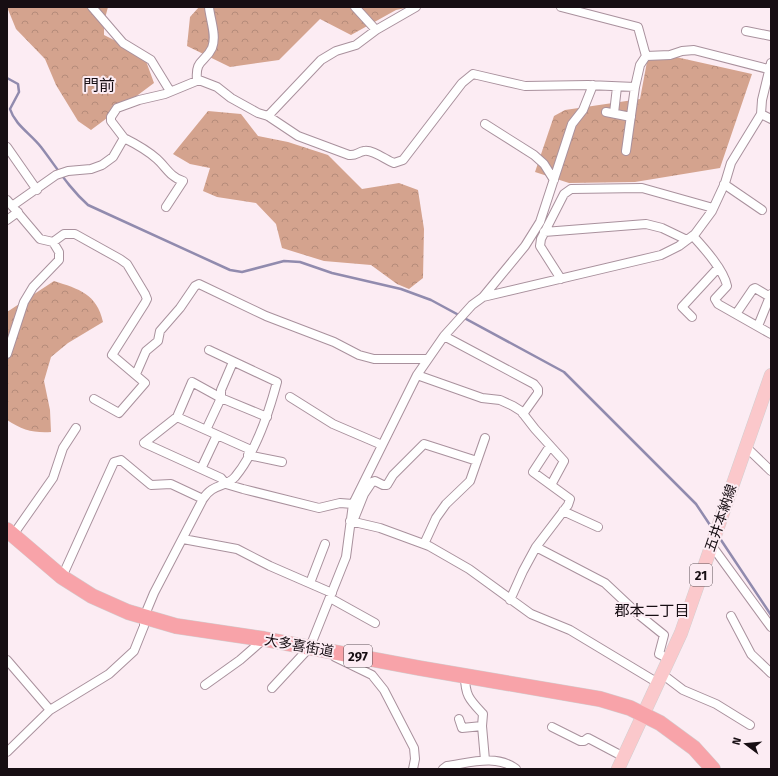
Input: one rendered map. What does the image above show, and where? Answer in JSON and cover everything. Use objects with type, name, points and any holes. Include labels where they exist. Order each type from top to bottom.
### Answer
[{"type":"highway","name":"大多喜街道","points":[[10,532],[62,577],[113,607],[176,626],[264,639],[600,699],[644,714],[682,738],[713,769]]},
{"type":"main road","name":"五井本納線","points":[[618,769],[681,633],[771,375]]},
{"type":"street","points":[[92,7],[123,43],[151,60],[170,91]]},
{"type":"street","points":[[197,80],[196,69],[200,61],[211,48],[214,40],[209,7]]},
{"type":"street","points":[[355,7],[376,30]]},
{"type":"street","points":[[268,116],[321,60],[336,51],[356,45],[376,30],[416,7]]},
{"type":"street","points":[[561,7],[638,27],[646,56],[640,65],[635,87],[626,151]]},
{"type":"street","points":[[746,31],[771,36]]},
{"type":"street","points":[[483,297],[662,255],[690,238],[713,208],[724,184],[731,163],[761,114],[770,66],[694,50],[682,51],[670,55],[646,56]]},
{"type":"street","points":[[166,207],[183,181],[177,180],[156,158],[140,146],[124,138],[111,121],[111,117],[117,108],[170,91],[197,80],[217,87],[231,98],[258,113],[268,116],[298,136],[349,155],[354,156],[364,151],[370,152],[394,163],[399,162],[432,124],[462,83],[473,74],[525,86],[593,85],[635,87]]},
{"type":"street","points":[[272,688],[316,648],[331,595],[346,557],[352,521],[353,504],[416,375],[444,336],[472,305],[483,297],[525,246],[540,222],[572,124],[583,110],[593,85]]},
{"type":"street","points":[[617,87],[610,112],[631,117]]},
{"type":"street","points":[[761,114],[771,119]]},
{"type":"street","points":[[485,124],[534,155],[544,164],[554,180]]},
{"type":"street","points":[[7,220],[12,206],[56,175],[68,171],[91,170],[102,165],[113,157],[124,138]]},
{"type":"street","points":[[7,147],[36,190]]},
{"type":"street","points":[[724,184],[762,210]]},
{"type":"street","points":[[561,279],[540,246],[544,232],[564,194],[571,189],[642,188],[713,208]]},
{"type":"street","points":[[7,354],[24,302],[33,287],[59,260],[59,252],[53,242],[40,239],[12,206]]},
{"type":"street","points":[[544,232],[646,224],[690,238],[718,268],[724,278],[727,286],[715,299],[716,302],[771,334]]},
{"type":"street","points":[[53,242],[64,234],[75,234],[127,264],[147,299],[112,355],[145,383],[120,412],[94,399]]},
{"type":"street","points":[[692,317],[682,307],[718,268]]},
{"type":"street","points":[[136,374],[146,351],[158,341],[160,331],[180,308],[195,286],[199,284],[266,316],[334,342],[359,355],[374,359],[427,359]]},
{"type":"street","points":[[736,314],[752,289],[755,288],[770,295],[758,326]]},
{"type":"street","points":[[444,336],[534,384],[538,389],[538,393],[523,414]]},
{"type":"street","points":[[7,752],[50,710],[109,674],[126,660],[138,643],[144,626],[144,617],[164,572],[183,539],[203,499],[214,487],[226,484],[235,477],[249,452],[266,417],[276,382],[208,350]]},
{"type":"street","points":[[206,430],[221,398],[221,390],[233,362]]},
{"type":"street","points":[[416,375],[482,398],[500,400],[514,406],[523,414],[564,461],[551,485]]},
{"type":"street","points":[[266,417],[221,398],[192,382],[177,417],[144,443],[221,478],[226,484],[319,508],[340,503],[353,504]]},
{"type":"street","points":[[290,397],[333,424],[382,445]]},
{"type":"street","points":[[177,417],[217,435],[249,452],[282,462]]},
{"type":"street","points":[[10,532],[53,478],[63,448],[76,428]]},
{"type":"street","points":[[201,469],[217,435]]},
{"type":"street","points":[[424,544],[436,518],[446,504],[470,481],[485,438]]},
{"type":"street","points":[[352,521],[364,494],[372,482],[375,481],[383,486],[387,485],[393,475],[424,444],[477,461]]},
{"type":"street","points":[[510,600],[536,547],[563,511],[570,499],[532,472],[550,446]]},
{"type":"street","points":[[745,446],[771,471]]},
{"type":"street","points":[[62,577],[114,462],[121,460],[151,485],[171,484],[203,499]]},
{"type":"street","points":[[563,511],[598,527]]},
{"type":"street","points":[[352,521],[380,528],[424,544],[468,569],[531,614],[570,630],[683,690],[716,704],[750,725]]},
{"type":"street","points":[[183,539],[237,549],[270,566],[310,583],[375,622]]},
{"type":"street","points":[[310,583],[325,544]]},
{"type":"street","points":[[712,546],[771,627]]},
{"type":"street","points":[[536,547],[566,565],[605,583],[638,614],[664,635],[659,654],[669,660]]},
{"type":"street","points":[[731,616],[751,654],[771,673]]},
{"type":"street","points":[[205,685],[240,660],[264,639]]},
{"type":"street","points":[[316,648],[368,672],[384,690],[414,748],[415,759],[413,769]]},
{"type":"street","points":[[7,660],[50,710]]},
{"type":"street","points":[[465,676],[465,689],[468,699],[483,714],[482,726],[485,760]]},
{"type":"street","points":[[459,719],[462,728],[482,726]]},
{"type":"street","points":[[552,727],[580,740],[584,741],[588,738],[624,757]]},
{"type":"street","points":[[443,769],[447,766],[485,760],[505,763],[516,769]]},
{"type":"green space","points":[[7,7],[108,7],[104,22],[104,35],[132,49],[146,61],[154,83],[91,130],[78,121],[56,85],[45,59],[16,29]]},
{"type":"green space","points":[[199,7],[410,7],[396,10],[351,35],[320,19],[279,60],[230,67],[187,46],[190,17]]},
{"type":"green space","points":[[649,51],[752,74],[720,168],[635,182],[569,183],[535,172],[554,116],[565,110],[640,99]]},
{"type":"green space","points":[[208,111],[241,114],[258,136],[288,142],[328,155],[362,189],[399,183],[418,190],[424,229],[423,278],[409,289],[397,284],[371,265],[324,261],[282,248],[276,224],[256,203],[217,197],[203,191],[210,168],[190,164],[173,154]]},
{"type":"green space","points":[[54,281],[86,294],[96,305],[103,322],[68,343],[51,357],[44,381],[50,410],[51,432],[39,432],[28,430],[7,420],[7,312]]},
{"type":"waterway","points":[[7,78],[18,84],[19,92],[10,109],[12,115],[37,142],[69,185],[88,205],[230,270],[242,272],[284,261],[300,262],[332,273],[401,289],[431,300],[564,372],[696,504],[712,528]]},
{"type":"waterway","points":[[719,537],[771,615]]},
{"type":"district","name":"門前","points":[[99,85]]},
{"type":"district","name":"郡本二丁目","points":[[652,611]]}]
